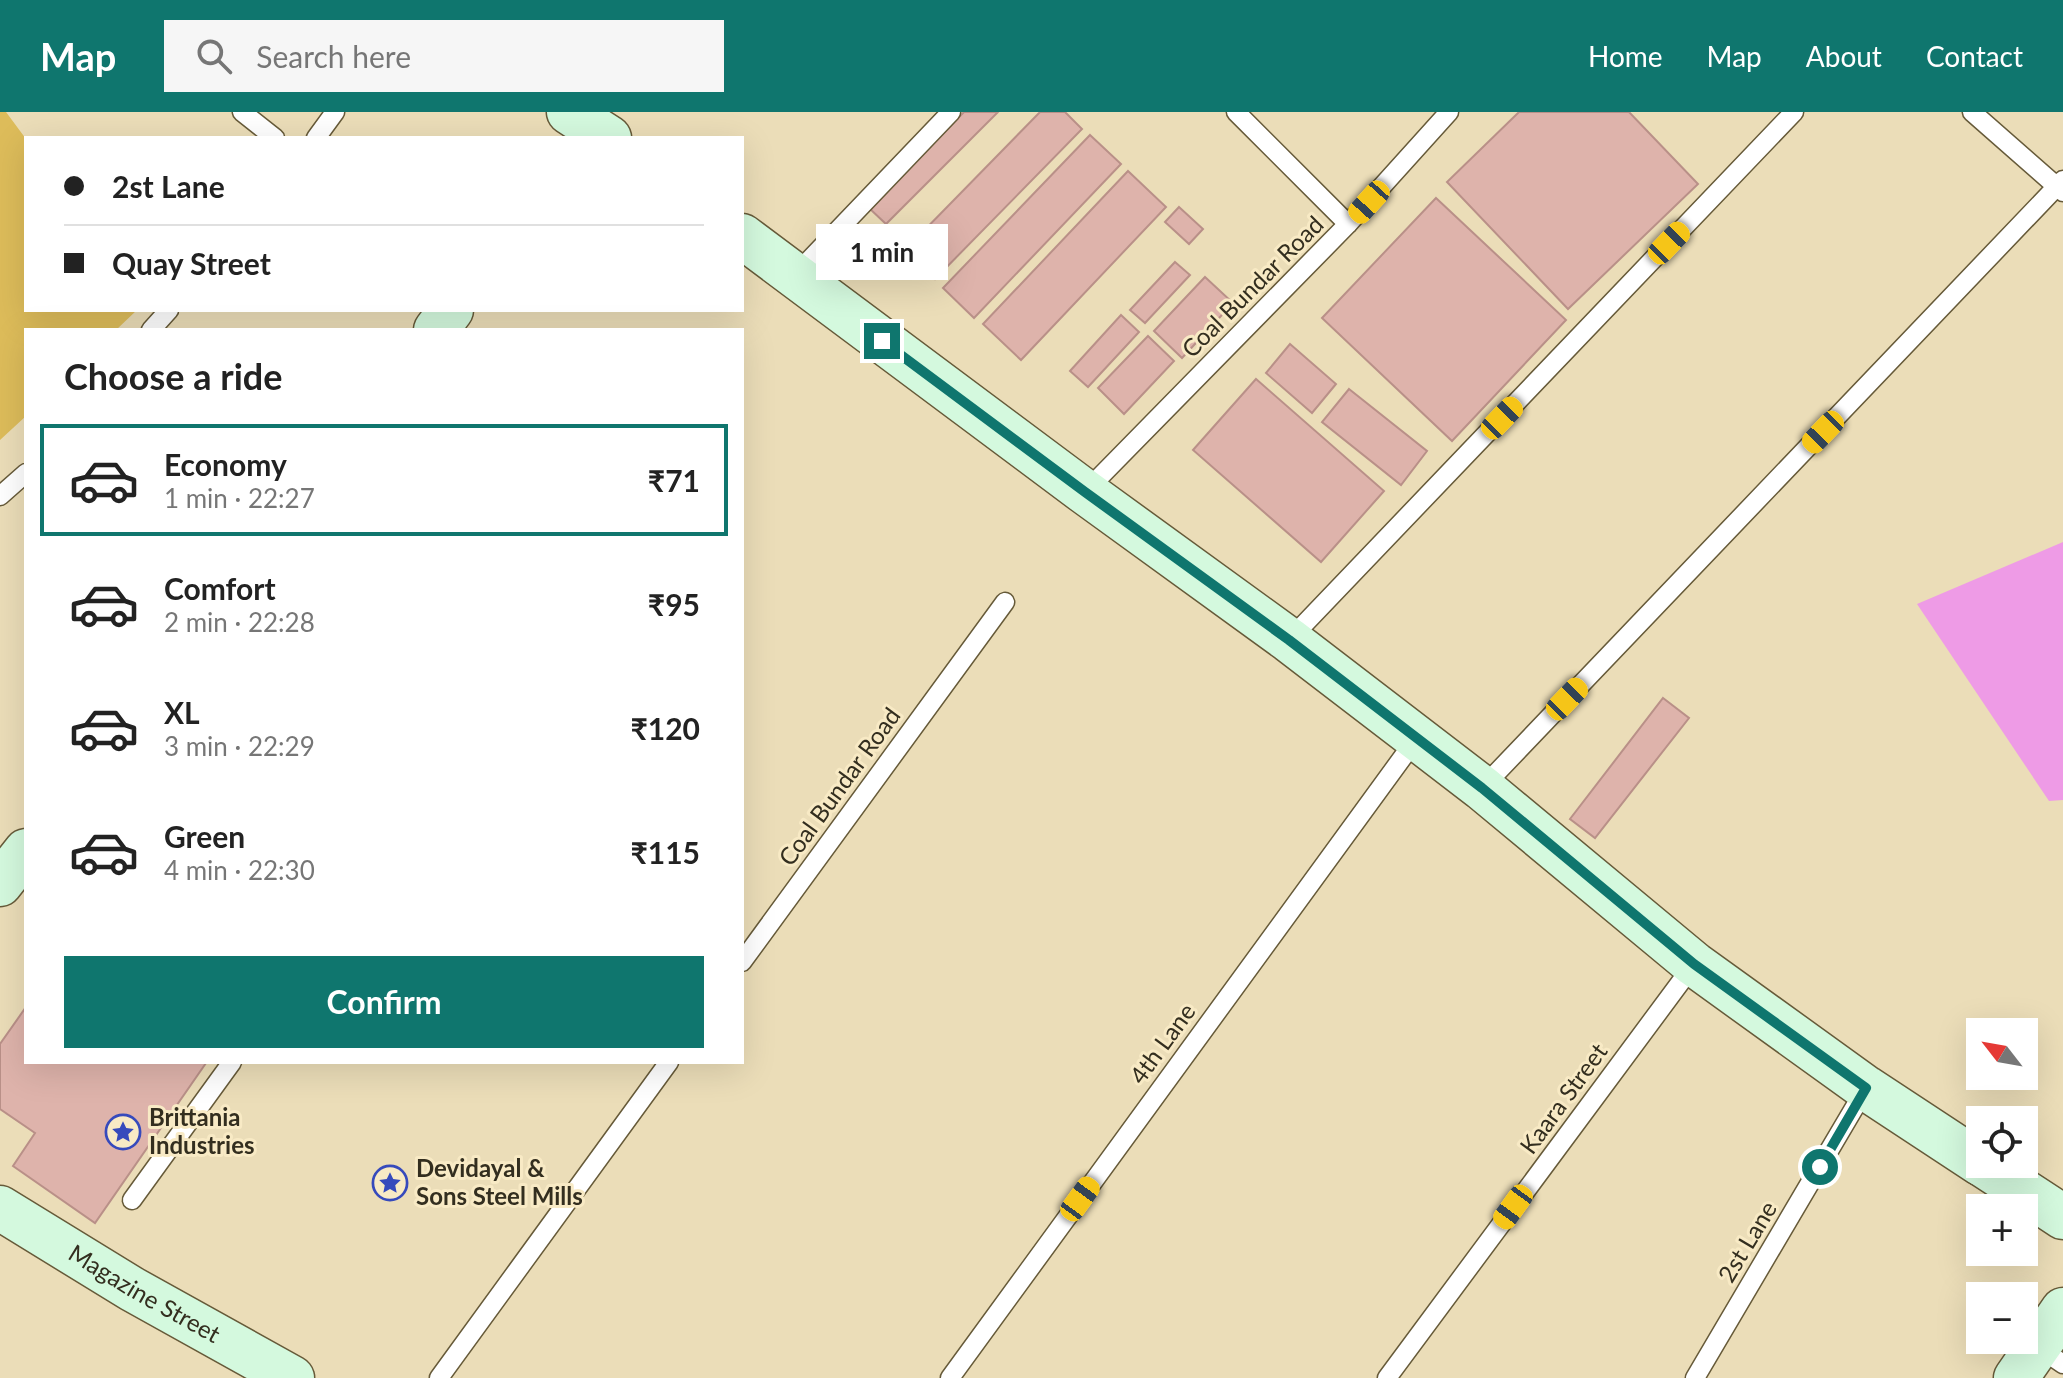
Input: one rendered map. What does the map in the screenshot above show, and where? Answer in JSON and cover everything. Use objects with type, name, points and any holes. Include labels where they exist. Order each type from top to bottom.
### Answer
[{"type":"street","points":[[744,237],[1289,640],[1482,788],[1694,964],[1866,1088],[1966,1154]]},
{"type":"street","points":[[0,884],[24,854]]},
{"type":"street","points":[[2003,1178],[2063,1217]]},
{"type":"street","name":"Magazine Street","points":[[0,1208],[132,1289],[292,1378]]},
{"type":"street","points":[[2039,1363],[2063,1310]]},
{"type":"lane","points":[[242,112],[272,136]]},
{"type":"lane","points":[[317,136],[335,112]]},
{"type":"lane","points":[[795,275],[951,112]]},
{"type":"lane","points":[[1236,112],[1348,224]]},
{"type":"lane","name":"Coal Bundar Road","points":[[1085,492],[1348,224],[1449,112]]},
{"type":"lane","points":[[1289,640],[1794,112]]},
{"type":"lane","points":[[1482,788],[2061,186],[1972,112]]},
{"type":"lane","points":[[153,328],[167,312]]},
{"type":"lane","points":[[0,496],[24,475]]},
{"type":"lane","name":"Coal Bundar Road","points":[[744,959],[1005,602]]},
{"type":"lane","name":"4th Lane","points":[[950,1378],[1416,739]]},
{"type":"lane","name":"Kaara Street","points":[[1387,1378],[1694,964]]},
{"type":"lane","points":[[132,1200],[231,1064]]},
{"type":"lane","points":[[439,1378],[668,1064]]},
{"type":"lane","name":"2st Lane","points":[[1695,1378],[1866,1088]]},
{"type":"shaded area","points":[[0,112],[6,112],[24,136],[24,312],[135,312],[118,328],[24,328],[24,418],[0,440]]},
{"type":"shaded area","points":[[2063,542],[2063,800],[2049,801],[1917,604]]},
{"type":"building","points":[[964,112],[998,112],[886,224],[869,208]]},
{"type":"building","points":[[1040,112],[1065,112],[1082,129],[935,279],[905,250]]},
{"type":"building","points":[[1519,112],[1629,112],[1698,184],[1568,309],[1447,182]]},
{"type":"building","points":[[1090,135],[1121,164],[974,318],[943,288]]},
{"type":"building","points":[[1128,171],[1166,207],[1021,360],[983,324]]},
{"type":"building","points":[[1436,198],[1566,320],[1452,441],[1322,318]]},
{"type":"building","points":[[1179,207],[1203,229],[1189,244],[1165,222]]},
{"type":"building","points":[[1175,262],[1190,275],[1145,323],[1130,310]]},
{"type":"building","points":[[1205,277],[1233,303],[1182,358],[1154,331]]},
{"type":"building","points":[[1121,315],[1139,332],[1088,387],[1070,371]]},
{"type":"building","points":[[1148,336],[1174,361],[1124,414],[1098,388]]},
{"type":"building","points":[[1290,344],[1336,384],[1312,413],[1266,373]]},
{"type":"building","points":[[1256,379],[1384,491],[1321,562],[1193,450]]},
{"type":"building","points":[[1349,389],[1427,451],[1401,485],[1322,422]]},
{"type":"building","points":[[1663,698],[1689,718],[1595,838],[1570,819]]},
{"type":"building","points":[[24,1010],[24,1064],[205,1064],[95,1223],[13,1166],[35,1133],[0,1109],[0,1044]]},
{"type":"place","name":"Brittania Industries","points":[[123,1132]]},
{"type":"place","name":"Devidayal & Sons Steel Mills","points":[[390,1183]]},
{"type":"route","points":[[882,341],[1289,640],[1482,788],[1694,964],[1866,1088],[1820,1167]]}]
